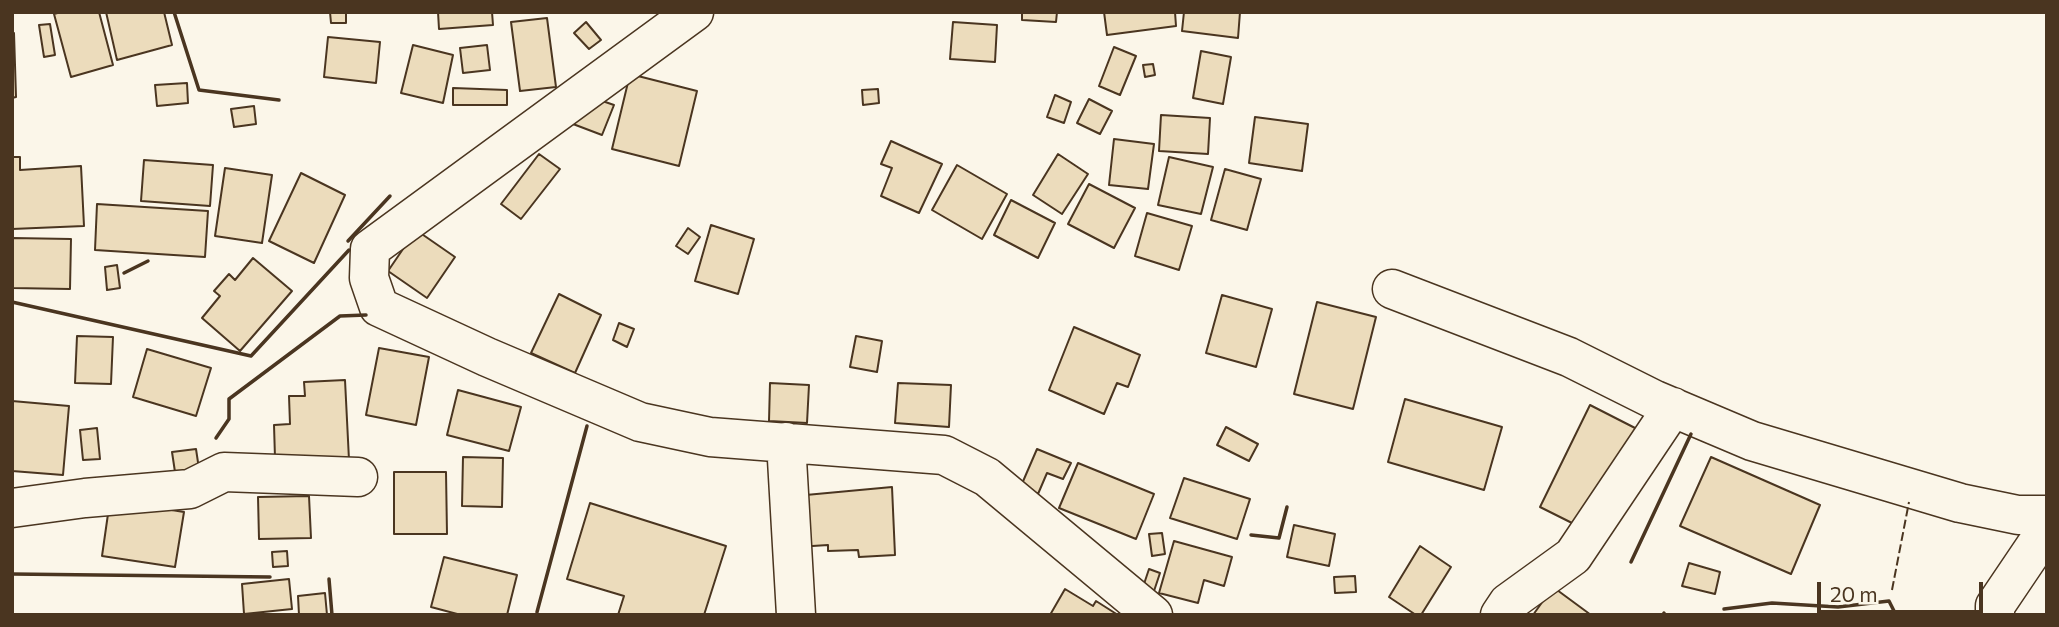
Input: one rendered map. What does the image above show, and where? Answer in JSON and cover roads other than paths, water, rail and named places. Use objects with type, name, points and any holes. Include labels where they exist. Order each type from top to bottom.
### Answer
[{"type":"street","points":[[694,12],[370,249],[369,278],[379,307],[487,358],[640,422],[710,437],[944,455],[988,477],[1153,615]]},
{"type":"street","points":[[1392,289],[1569,357],[1752,441],[1960,503],[2018,515],[2047,515]]},
{"type":"street","points":[[1500,615],[1508,603],[1573,556],[1673,407]]},
{"type":"street","points":[[786,442],[796,615]]},
{"type":"street","points":[[12,508],[85,498],[190,489],[224,472],[358,477]]},
{"type":"street","points":[[1995,615],[1996,606],[2047,529]]}]
